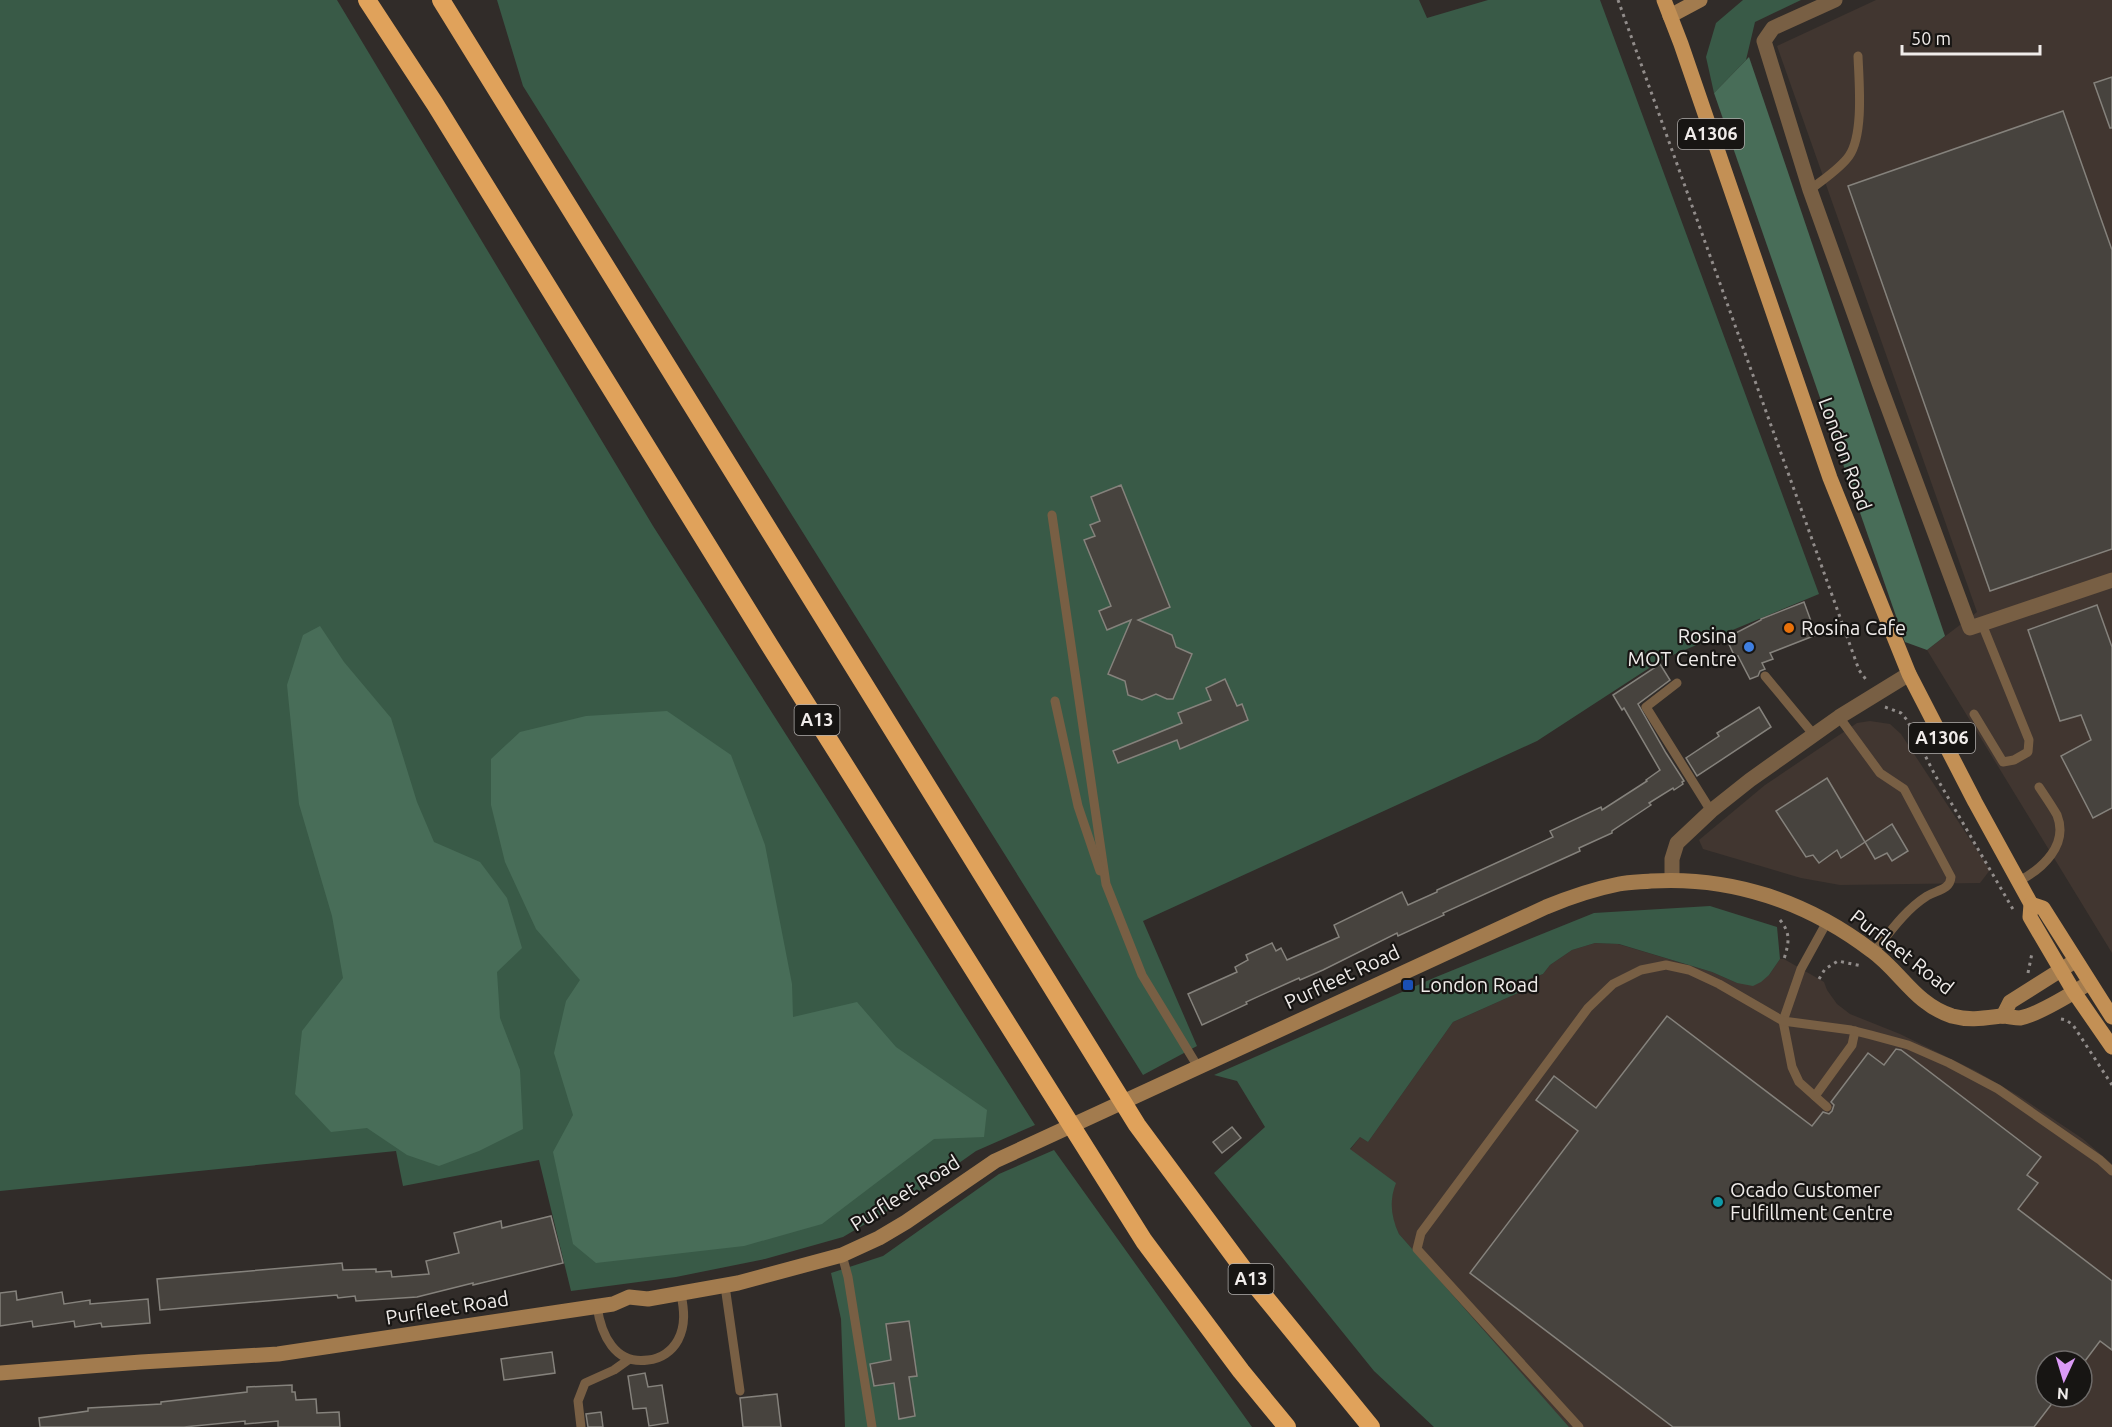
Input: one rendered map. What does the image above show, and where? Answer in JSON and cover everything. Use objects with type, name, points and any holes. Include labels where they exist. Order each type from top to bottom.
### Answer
[{"type":"highway","name":"A13","points":[[367,0],[442,114],[777,656],[1144,1241],[1240,1371],[1287,1427]]},
{"type":"highway","name":"A13","points":[[441,0],[1137,1125],[1256,1286],[1371,1427]]},
{"type":"main road","name":"London Road","points":[[1664,0],[1830,478],[1909,674],[2031,904],[2030,917],[2074,992],[2112,1047]]},
{"type":"main road","name":"London Road","points":[[2031,904],[2043,908],[2112,1017]]},
{"type":"street","points":[[1670,16],[1700,0]]},
{"type":"street","points":[[1835,0],[1773,28],[1764,41],[1767,56],[1810,190],[1970,628],[2112,580]]},
{"type":"street","points":[[1672,880],[1672,859],[1677,843],[1711,811],[1750,780],[1839,717],[1909,674]]},
{"type":"street","name":"Purfleet Road","points":[[0,1373],[278,1354],[613,1304],[629,1297],[648,1299],[681,1294],[725,1286],[842,1255],[879,1238],[906,1222],[995,1161],[1039,1140],[1555,903],[1621,884],[1672,880],[1725,884],[1794,905],[1827,920],[1874,952],[1914,994],[1936,1009],[1952,1016],[1976,1020],[2003,1016],[2020,1018],[2089,983]]},
{"type":"street","points":[[2003,1016],[2010,1002],[2075,961]]},
{"type":"lane","points":[[1810,190],[1848,157],[1855,142],[1858,119],[1858,56]]},
{"type":"lane","points":[[1053,515],[1106,884]]},
{"type":"lane","points":[[1974,714],[2003,762],[2014,760],[2028,752],[2029,740],[1982,624]]},
{"type":"lane","points":[[1765,675],[1814,735]]},
{"type":"lane","points":[[1677,683],[1646,707],[1711,811]]},
{"type":"lane","points":[[1055,701],[1078,806],[1092,849],[1142,975],[1198,1067]]},
{"type":"lane","points":[[1839,717],[1880,773],[1904,789],[1951,877],[1948,887],[1912,906],[1874,952]]},
{"type":"lane","points":[[2019,881],[2034,873],[2055,851],[2059,842],[2057,817],[2039,788]]},
{"type":"lane","points":[[1827,920],[1801,969],[1783,1021],[1792,1067],[1799,1082],[1827,1107]]},
{"type":"lane","points":[[1579,1427],[1417,1249],[1420,1233],[1588,1008],[1613,984],[1641,970],[1666,965],[1689,970],[1719,984],[1783,1021],[1855,1031],[1908,1045],[1949,1063],[1998,1089],[2112,1171]]},
{"type":"lane","points":[[1815,1096],[1852,1045],[1855,1031]]},
{"type":"lane","points":[[842,1255],[848,1277],[872,1427]]},
{"type":"lane","points":[[725,1286],[740,1391]]},
{"type":"lane","points":[[597,1306],[599,1322],[609,1344],[628,1360],[640,1362],[663,1356],[672,1348],[682,1330],[684,1309],[681,1294]]},
{"type":"lane","points":[[581,1427],[578,1401],[585,1383],[614,1370],[628,1360]]},
{"type":"path","points":[[1618,0],[1855,660],[1868,682]]},
{"type":"path","points":[[1881,707],[1902,713],[1907,720],[1935,775],[2014,912]]},
{"type":"path","points":[[1771,915],[1781,920],[1788,929],[1790,942],[1784,959]]},
{"type":"path","points":[[2027,974],[2032,953]]},
{"type":"path","points":[[2053,1018],[2066,1020],[2073,1025],[2112,1085]]},
{"type":"shaded area","points":[[1876,0],[2112,0],[2112,953],[1927,650],[1977,612],[1777,46]]},
{"type":"shaded area","points":[[1870,721],[1890,724],[1901,734],[1990,870],[1980,883],[1840,885],[1801,878],[1703,849],[1699,840],[1765,785],[1857,723]]},
{"type":"shaded area","points":[[1595,943],[1618,944],[1712,972],[1737,983],[1769,975],[1780,959],[1784,959],[1824,982],[1837,1004],[1850,1014],[1900,1034],[1976,1071],[2019,1096],[2083,1139],[2112,1164],[2112,1427],[1569,1427],[1564,1423],[1399,1234],[1393,1221],[1391,1205],[1393,1190],[1350,1150],[1360,1137],[1368,1142],[1453,1022],[1518,993],[1527,980],[1543,974],[1550,965],[1572,950]]},
{"type":"green space","points":[[0,0],[337,0],[653,526],[1035,1125],[976,1151],[908,1199],[843,1237],[765,1259],[676,1277],[571,1291],[539,1160],[403,1186],[396,1151],[0,1191]]},
{"type":"green space","points":[[497,0],[1419,0],[1427,18],[1488,0],[1600,0],[1819,594],[1663,659],[1537,741],[1143,921],[1197,1046],[1143,1075],[523,86]]},
{"type":"green space","points":[[1743,0],[1801,0],[1755,22],[1746,60],[1714,93],[1706,57],[1716,23]]},
{"type":"green space","points":[[1749,57],[1945,636],[1927,650],[1905,642],[1714,93]]},
{"type":"green space","points":[[320,626],[344,662],[391,718],[417,802],[434,842],[480,862],[507,898],[522,948],[497,972],[500,1018],[520,1070],[523,1129],[479,1151],[439,1166],[407,1155],[367,1128],[331,1132],[295,1094],[302,1031],[343,978],[332,916],[299,804],[287,685],[303,635]]},
{"type":"green space","points":[[667,711],[731,755],[765,845],[792,984],[793,1017],[857,1002],[896,1047],[987,1110],[984,1137],[934,1139],[822,1224],[744,1246],[596,1263],[573,1244],[553,1152],[573,1115],[554,1053],[566,1001],[580,980],[536,929],[505,862],[491,805],[491,759],[520,732],[586,716]]},
{"type":"green space","points":[[1710,906],[1777,927],[1780,959],[1761,982],[1753,986],[1737,983],[1712,972],[1619,944],[1595,943],[1572,950],[1550,965],[1543,974],[1527,980],[1518,993],[1453,1022],[1368,1142],[1360,1137],[1350,1149],[1396,1183],[1392,1196],[1392,1209],[1399,1234],[1569,1427],[1434,1427],[1374,1371],[1214,1173],[1265,1127],[1237,1081],[1214,1075],[1436,977],[1594,913]]},
{"type":"green space","points":[[1054,1150],[1252,1427],[845,1427],[841,1319],[831,1273],[883,1256],[999,1174]]},
{"type":"building","points":[[2112,77],[2112,128],[2110,128],[2094,83]]},
{"type":"building","points":[[2063,111],[2112,250],[2112,549],[1990,591],[1848,186]]},
{"type":"building","points":[[1121,485],[1170,607],[1138,620],[1172,635],[1176,647],[1192,654],[1173,699],[1156,694],[1142,700],[1128,695],[1125,681],[1108,674],[1131,620],[1107,630],[1099,611],[1111,606],[1084,540],[1095,536],[1090,525],[1100,521],[1091,497]]},
{"type":"building","points":[[1804,602],[1816,635],[1770,653],[1773,659],[1762,663],[1765,669],[1760,671],[1758,676],[1750,679],[1738,656],[1735,657],[1726,638],[1761,619]]},
{"type":"building","points":[[2097,605],[2112,647],[2112,808],[2093,818],[2061,756],[2091,740],[2081,715],[2060,721],[2028,630]]},
{"type":"building","points":[[1660,664],[1670,680],[1638,704],[1684,781],[1683,784],[1649,803],[1651,805],[1612,833],[1579,848],[1580,851],[1398,936],[1397,933],[1323,970],[1300,980],[1299,978],[1246,1002],[1247,1004],[1202,1025],[1188,994],[1237,972],[1235,967],[1248,960],[1246,955],[1272,943],[1276,951],[1281,948],[1287,960],[1339,937],[1334,925],[1402,892],[1408,905],[1437,892],[1437,890],[1553,837],[1550,831],[1601,807],[1602,810],[1647,781],[1660,770],[1624,708],[1622,710],[1613,695]]},
{"type":"building","points":[[1225,679],[1237,706],[1242,704],[1248,720],[1180,749],[1177,740],[1118,763],[1113,751],[1182,723],[1178,713],[1211,700],[1206,688]]},
{"type":"building","points":[[1759,707],[1771,727],[1697,776],[1686,758],[1719,736],[1717,733]]},
{"type":"building","points":[[1827,778],[1865,842],[1841,858],[1837,850],[1819,863],[1813,855],[1806,857],[1776,811]]},
{"type":"building","points":[[1892,824],[1908,851],[1892,861],[1887,853],[1875,859],[1865,842]]},
{"type":"building","name":"Ocado Customer Fulfillment Centre","points":[[1667,1016],[1812,1126],[1823,1112],[1829,1114],[1832,1111],[1834,1105],[1831,1102],[1868,1053],[1884,1065],[1896,1049],[1901,1050],[2041,1157],[2027,1175],[2038,1183],[2018,1209],[2112,1281],[2112,1350],[2100,1341],[2094,1349],[2034,1349],[2034,1409],[2048,1409],[2034,1427],[1673,1427],[1470,1273],[1578,1131],[1536,1100],[1554,1076],[1596,1108]]},
{"type":"building","points":[[1232,1127],[1241,1138],[1222,1153],[1213,1142]]},
{"type":"building","points":[[551,1216],[563,1263],[473,1285],[473,1283],[417,1297],[356,1301],[355,1296],[338,1298],[337,1295],[160,1310],[157,1279],[342,1263],[343,1270],[391,1271],[392,1277],[429,1274],[426,1261],[459,1253],[454,1233],[501,1221],[502,1228]]},
{"type":"building","points":[[16,1291],[17,1300],[62,1292],[64,1304],[90,1300],[90,1304],[148,1299],[150,1323],[102,1327],[101,1323],[75,1327],[74,1321],[33,1327],[32,1321],[0,1326],[0,1293]]},
{"type":"building","points":[[909,1321],[917,1376],[909,1377],[915,1416],[899,1419],[894,1383],[874,1386],[870,1364],[891,1360],[886,1324]]},
{"type":"building","points":[[552,1352],[555,1373],[504,1380],[501,1359]]},
{"type":"building","points":[[645,1373],[648,1387],[662,1385],[668,1423],[649,1426],[646,1408],[633,1409],[628,1376]]},
{"type":"building","points":[[292,1385],[292,1392],[295,1392],[296,1400],[316,1399],[317,1413],[339,1412],[340,1427],[278,1427],[278,1421],[245,1424],[245,1421],[184,1427],[40,1427],[39,1418],[88,1411],[88,1408],[161,1404],[161,1402],[247,1392],[247,1387]]},
{"type":"building","points":[[777,1394],[781,1427],[743,1427],[740,1398]]},
{"type":"building","points":[[601,1412],[603,1427],[588,1427],[586,1414]]},
{"type":"place","name":"Rosina Cafe","points":[[1789,628]]},
{"type":"place","name":"Rosina MOT Centre","points":[[1749,647]]},
{"type":"place","name":"London Road","points":[[1408,985]]},
{"type":"place","name":"Ocado Customer Fulfillment Centre","points":[[1718,1202]]}]
